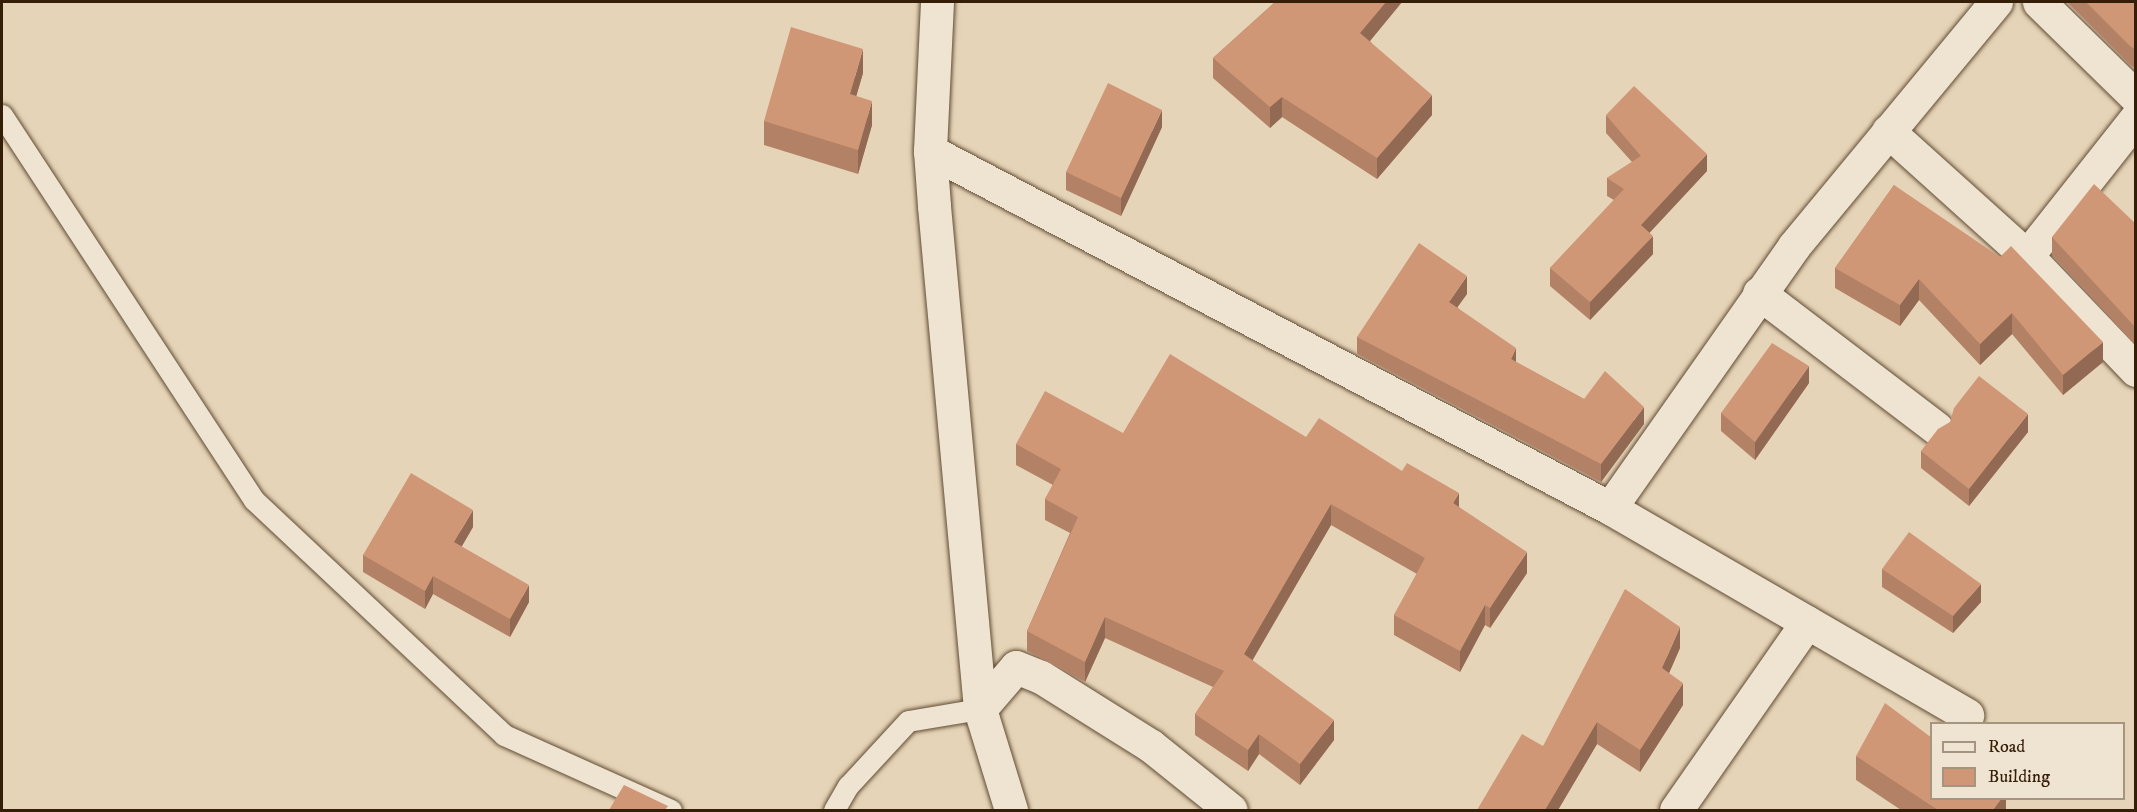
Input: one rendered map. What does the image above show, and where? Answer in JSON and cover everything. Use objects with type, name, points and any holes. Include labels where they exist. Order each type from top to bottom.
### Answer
[{"type":"street","points":[[938,2],[930,151],[980,709],[1011,810]]},
{"type":"street","points":[[1610,508],[1759,293],[1888,131],[1996,2]]},
{"type":"street","points":[[2039,2],[2136,96]]},
{"type":"street","points":[[2027,256],[2136,118]]},
{"type":"street","points":[[1888,131],[2027,256],[2134,366]]},
{"type":"street","points":[[930,151],[1610,508],[1967,715]]},
{"type":"street","points":[[1759,293],[1936,428]]},
{"type":"street","points":[[1676,810],[1807,622]]},
{"type":"street","points":[[980,709],[1016,667],[1070,691],[1151,746],[1231,810]]},
{"type":"lane","points":[[2,115],[254,500],[504,735],[671,810]]},
{"type":"lane","points":[[834,810],[848,786],[908,721],[980,709]]},
{"type":"building","points":[[1275,2],[1386,2],[1360,33],[1432,95],[1377,158],[1282,97],[1270,107],[1213,58]]},
{"type":"building","points":[[2086,2],[2136,2],[2136,50],[2130,46]]},
{"type":"building","points":[[791,27],[863,49],[850,94],[872,101],[858,150],[764,121]]},
{"type":"building","points":[[1108,83],[1162,110],[1121,198],[1066,172]]},
{"type":"building","points":[[1634,86],[1707,154],[1641,225],[1653,236],[1590,302],[1550,268],[1624,189],[1607,178],[1641,156],[1606,115]]},
{"type":"building","points":[[2094,184],[2136,224],[2136,328],[2052,237]]},
{"type":"building","points":[[1894,185],[2000,257],[2011,246],[2103,342],[2063,375],[2012,313],[1980,344],[1919,279],[1900,305],[1835,268]]},
{"type":"building","points":[[1419,243],[1467,276],[1449,302],[1516,348],[1511,359],[1584,399],[1605,371],[1644,407],[1601,464],[1357,337]]},
{"type":"building","points":[[1772,343],[1809,366],[1755,442],[1721,413]]},
{"type":"building","points":[[1170,354],[1306,437],[1319,418],[1402,471],[1407,463],[1459,493],[1453,503],[1527,552],[1490,608],[1485,605],[1460,651],[1394,615],[1425,558],[1331,504],[1244,654],[1334,720],[1300,764],[1259,734],[1248,750],[1195,714],[1224,671],[1105,617],[1085,662],[1027,631],[1078,517],[1045,499],[1061,469],[1016,444],[1045,391],[1123,433]]},
{"type":"building","points":[[1979,376],[2028,414],[1969,489],[1921,451],[1938,429],[1950,422],[1954,408]]},
{"type":"building","points":[[411,473],[473,510],[454,542],[529,585],[510,619],[433,576],[425,591],[363,555]]},
{"type":"building","points":[[1909,532],[1981,584],[1953,616],[1882,569]]},
{"type":"building","points":[[1625,589],[1680,627],[1662,668],[1683,683],[1640,750],[1597,722],[1545,810],[1477,810],[1522,734],[1543,746]]},
{"type":"building","points":[[1885,703],[1930,737],[1930,800],[2000,800],[1993,810],[1938,810],[1856,756]]},
{"type":"building","points":[[624,785],[668,806],[665,810],[609,810]]}]
